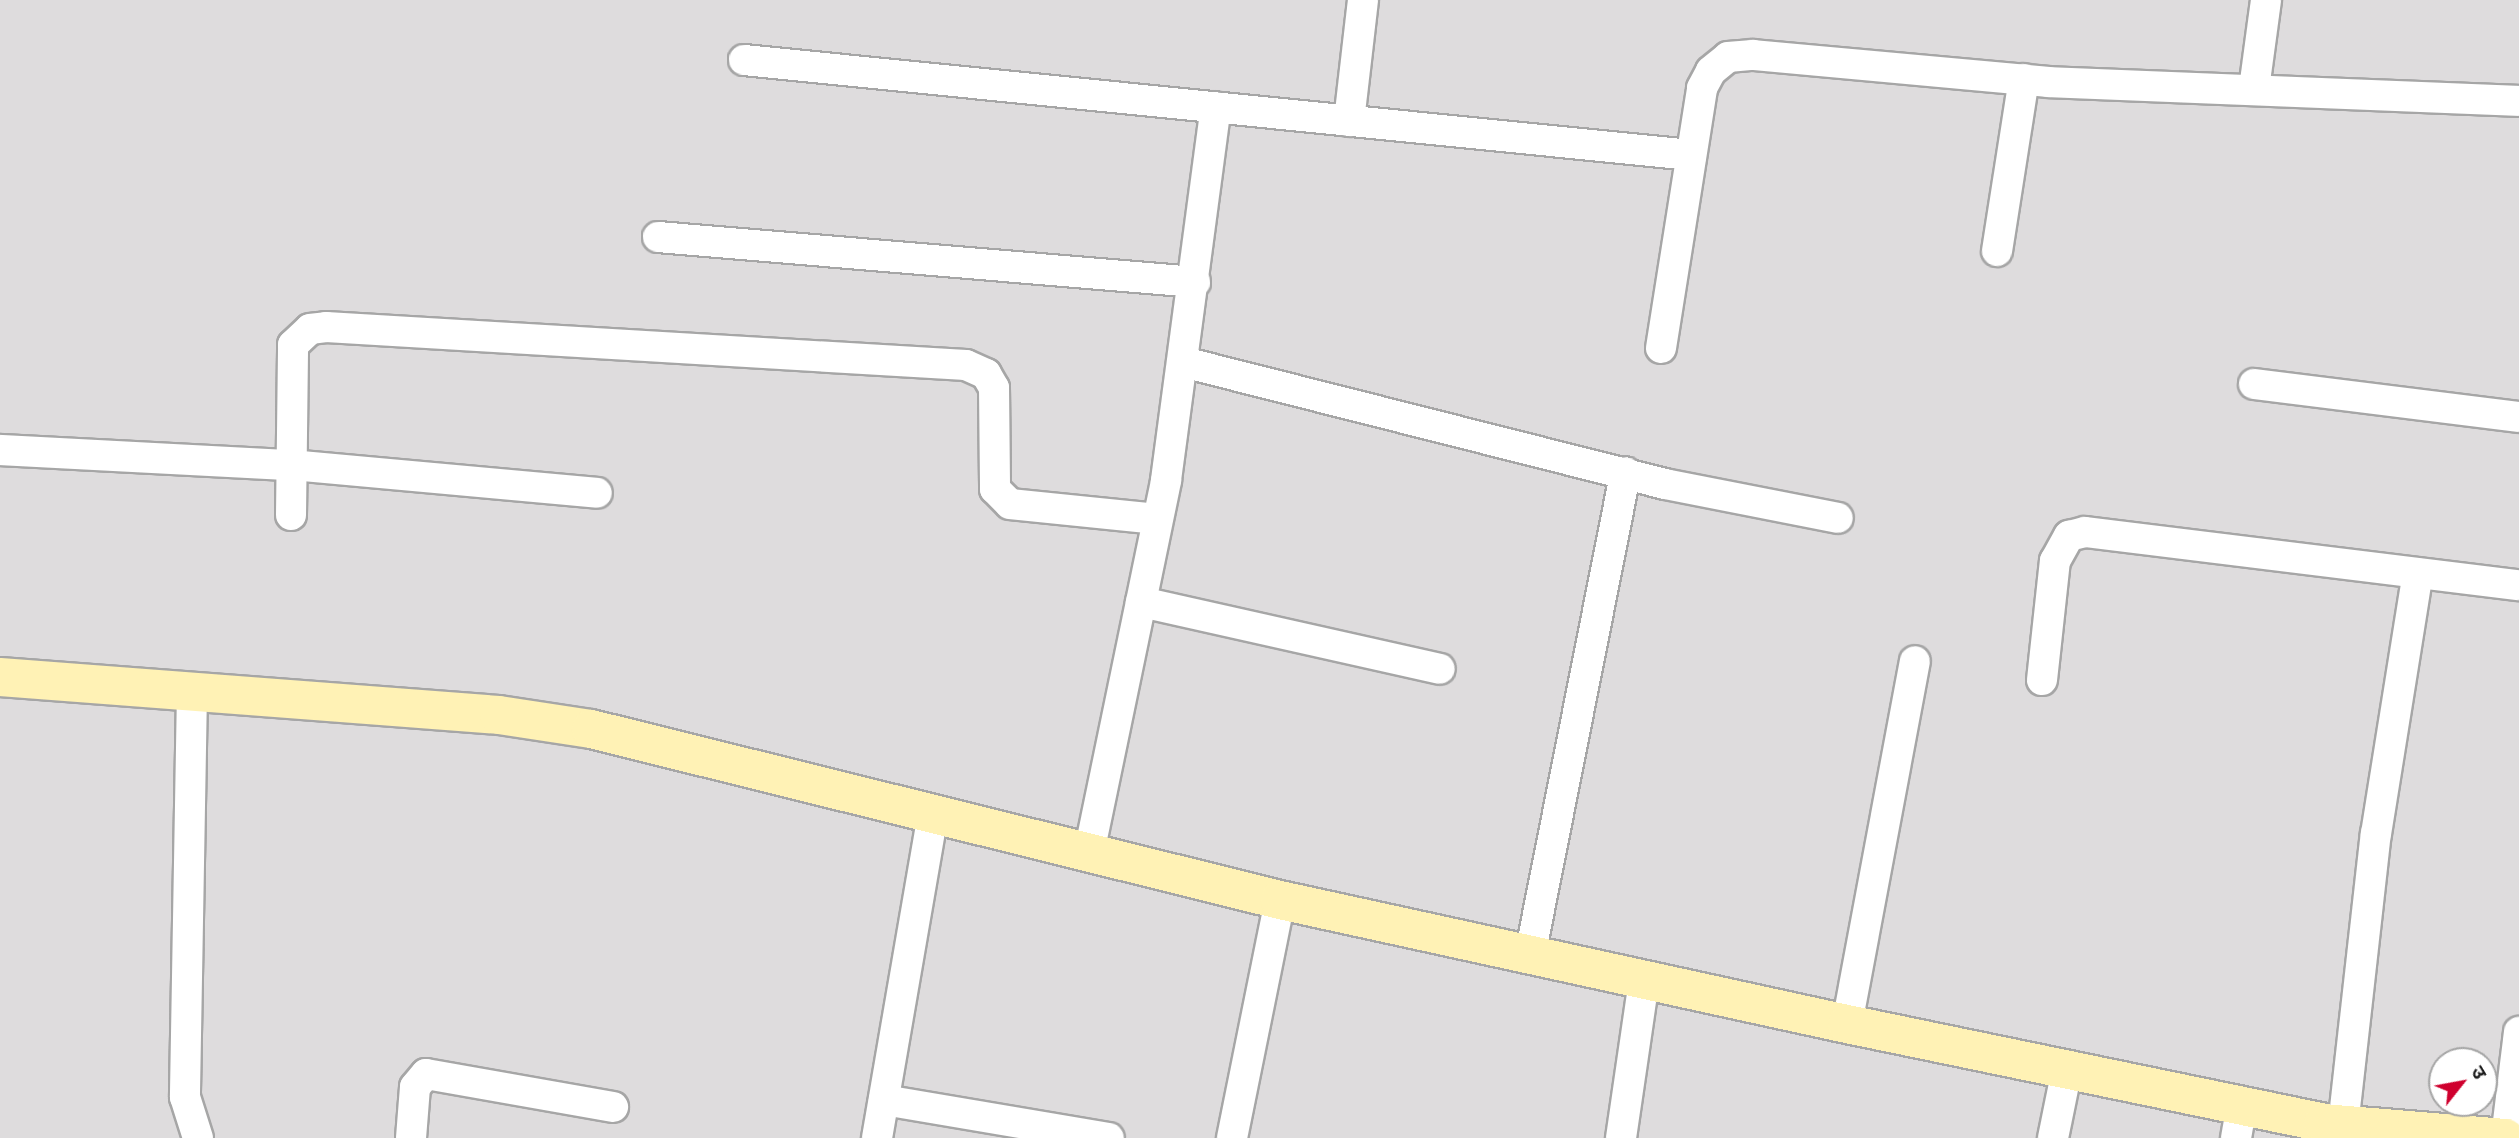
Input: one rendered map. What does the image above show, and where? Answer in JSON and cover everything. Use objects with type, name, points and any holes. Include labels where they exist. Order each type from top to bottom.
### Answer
[{"type":"street","points":[[1349,121],[1363,0]]},
{"type":"street","points":[[2254,89],[2266,0]]},
{"type":"street","points":[[1661,348],[1702,88],[1711,71],[1728,57],[1754,55],[2024,79],[2519,101]]},
{"type":"street","points":[[744,60],[1691,155]]},
{"type":"street","points":[[1997,251],[2024,79]]},
{"type":"street","points":[[1089,853],[1157,519],[1195,282],[1216,107]]},
{"type":"street","points":[[658,237],[1195,282]]},
{"type":"street","points":[[291,515],[290,368],[293,345],[310,329],[966,365],[986,374],[994,388],[995,489],[1010,504],[1157,519]]},
{"type":"street","points":[[1183,362],[1626,472],[1838,518]]},
{"type":"street","points":[[2254,384],[2519,417]]},
{"type":"street","points":[[0,450],[290,465],[597,493]]},
{"type":"street","points":[[1530,955],[1626,472]]},
{"type":"street","points":[[2042,680],[2055,561],[2069,536],[2111,534],[2519,585]]},
{"type":"street","points":[[2343,1126],[2376,834],[2418,573]]},
{"type":"street","points":[[1141,602],[1440,669]]},
{"type":"street","points":[[1847,1024],[1915,661]]},
{"type":"street","points":[[0,677],[543,721],[1280,900],[1847,1024],[2067,1069],[2239,1121],[2506,1138],[2519,1032]]},
{"type":"street","points":[[192,691],[185,1097],[198,1138]]},
{"type":"street","points":[[877,1138],[933,814]]},
{"type":"street","points":[[1232,1138],[1280,900]]},
{"type":"street","points":[[1620,1138],[1643,980]]},
{"type":"street","points":[[2053,1138],[2067,1069]]},
{"type":"street","points":[[411,1138],[415,1087],[426,1074],[613,1107]]},
{"type":"street","points":[[884,1100],[1110,1138]]},
{"type":"shaded area","points":[[0,0],[2519,0],[2519,1138],[0,1138]]}]
